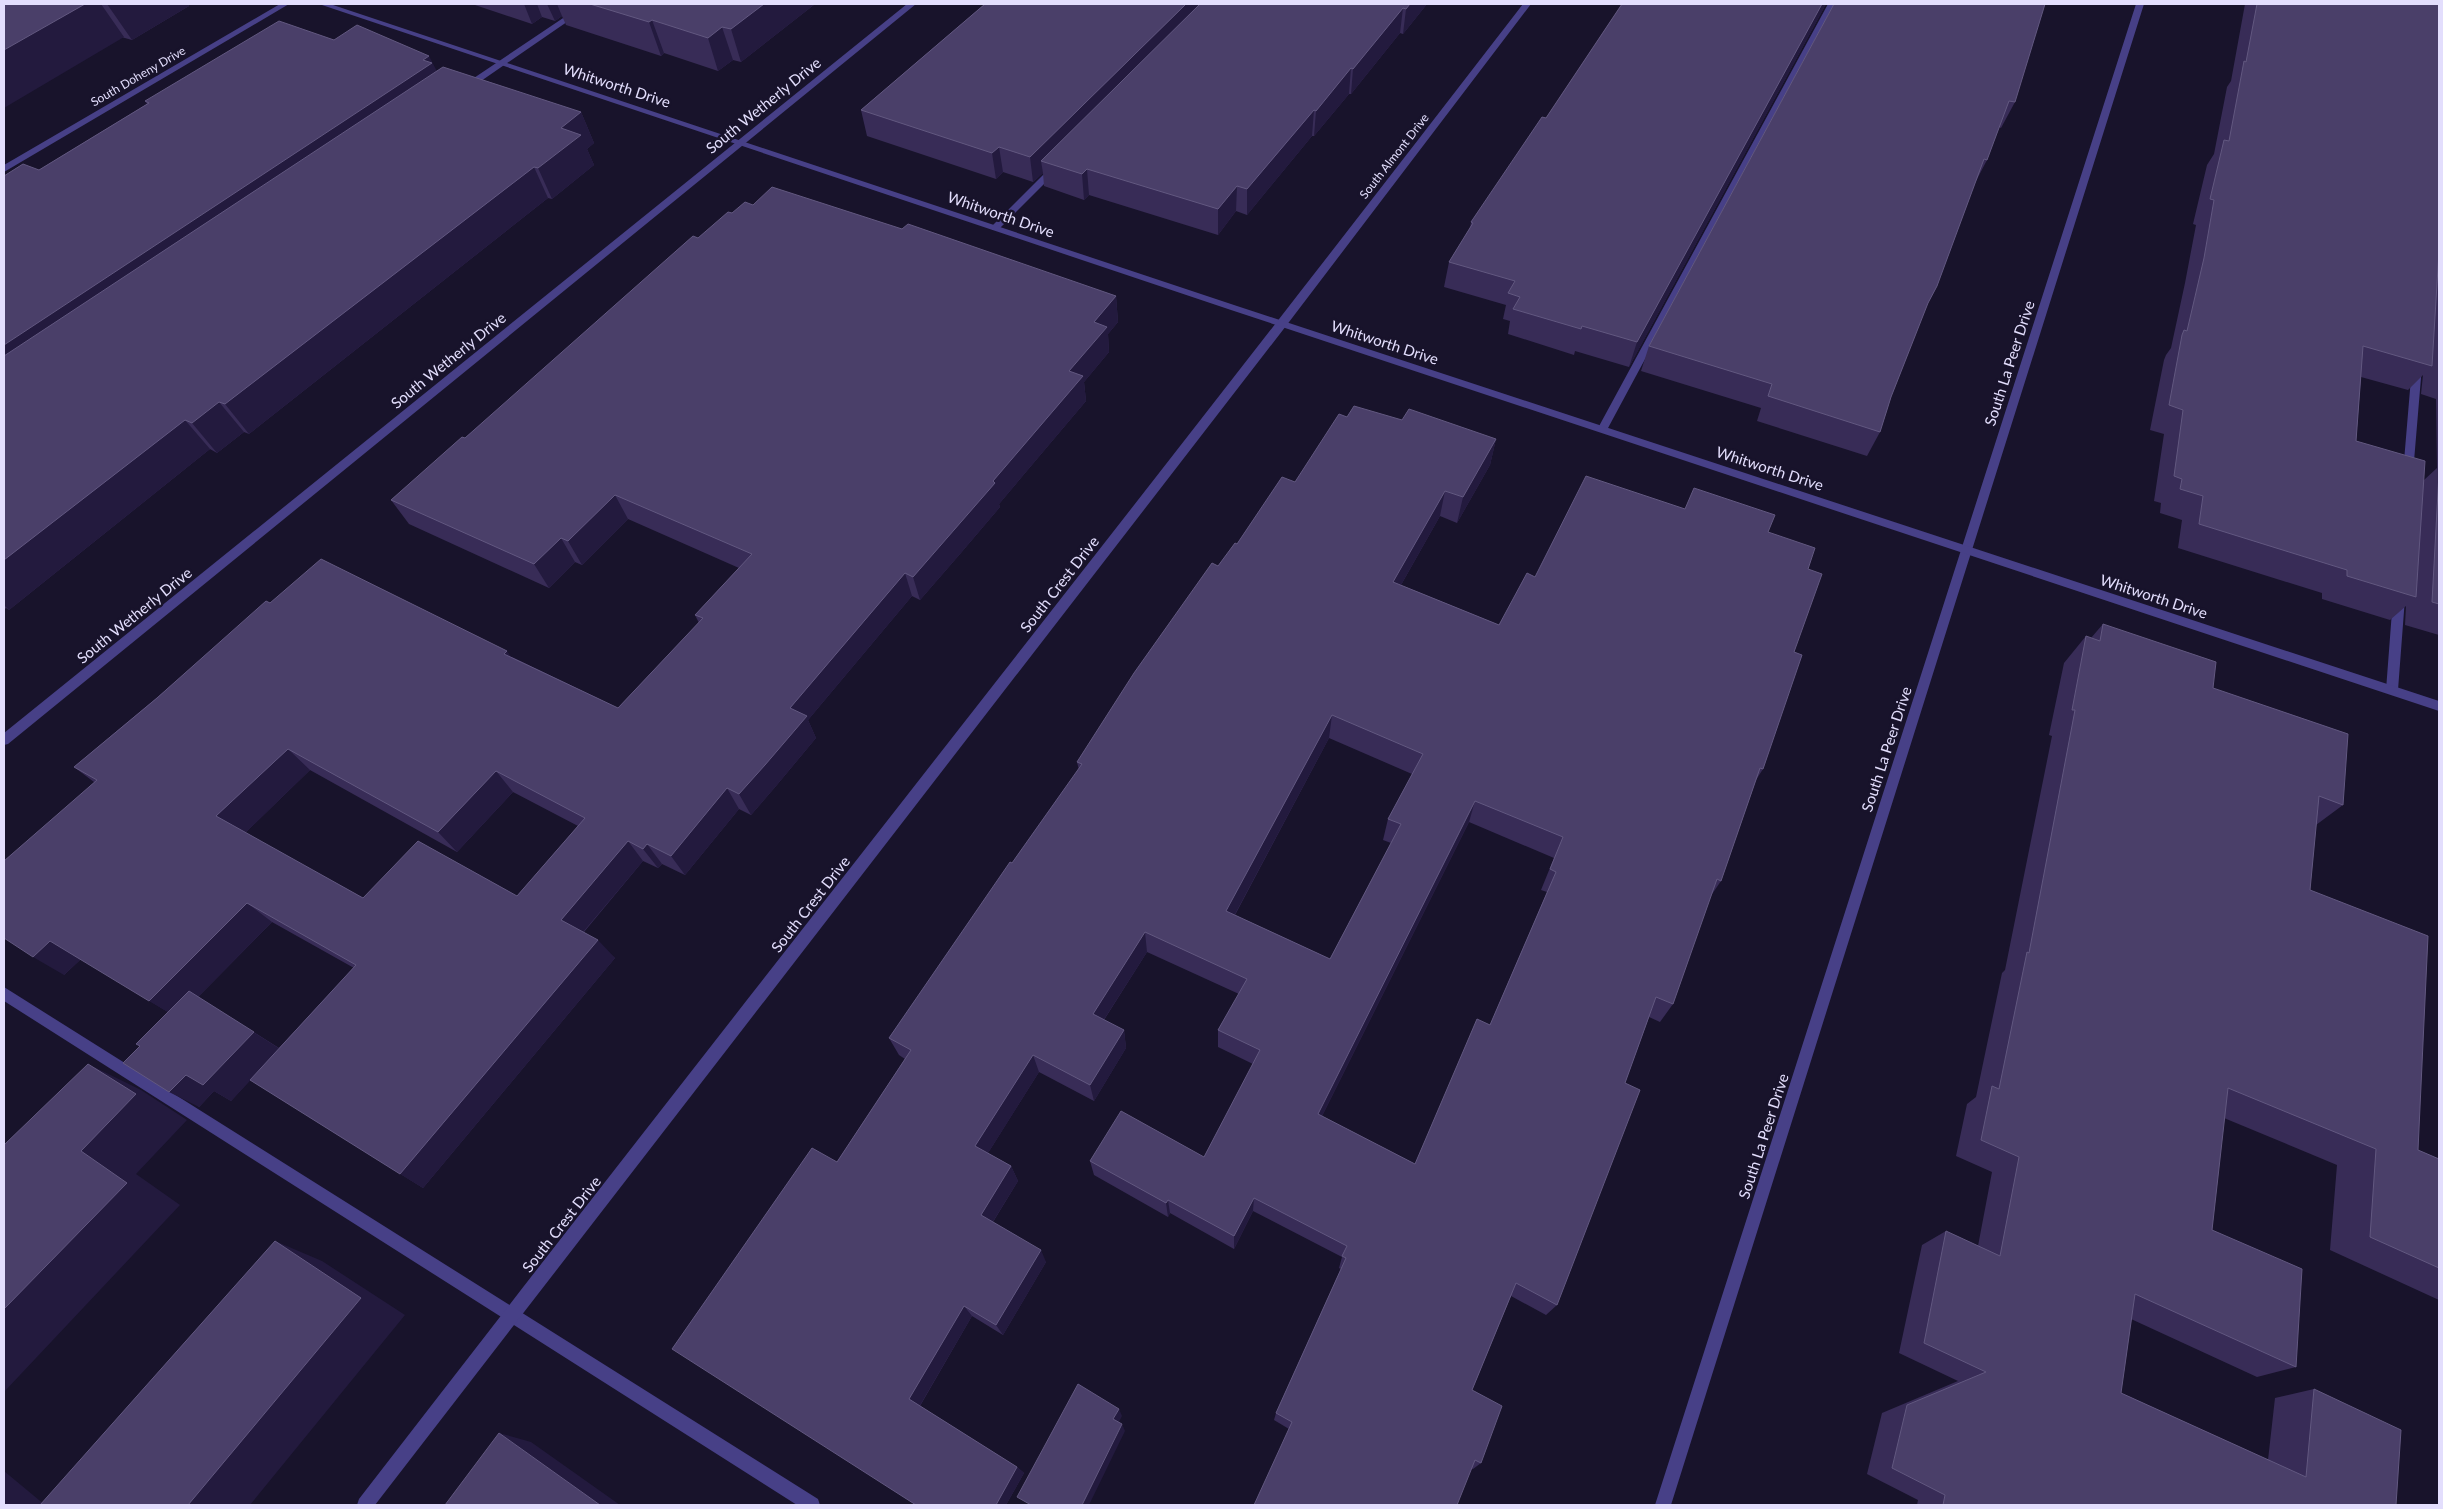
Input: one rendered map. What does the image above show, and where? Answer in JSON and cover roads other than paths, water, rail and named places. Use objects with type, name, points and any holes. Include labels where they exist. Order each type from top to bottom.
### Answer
[{"type":"street","name":"South Doheny Drive","points":[[4,169],[285,4]]},
{"type":"street","name":"Whitworth Drive","points":[[323,4],[1282,324],[1603,428],[2439,706]]},
{"type":"street","points":[[455,94],[589,4]]},
{"type":"street","name":"South Wetherly Drive","points":[[4,740],[912,4]]},
{"type":"street","name":"South Almont Drive","points":[[1282,324],[1528,4]]},
{"type":"street","points":[[1603,428],[1832,4]]},
{"type":"street","name":"South La Peer Drive","points":[[1663,1505],[2140,4]]},
{"type":"street","points":[[994,228],[1062,161]]},
{"type":"street","name":"South Crest Drive","points":[[365,1505],[1282,324]]},
{"type":"street","points":[[2408,479],[2418,350]]},
{"type":"street","points":[[2392,690],[2400,588]]},
{"type":"street","points":[[4,992],[812,1505]]}]
